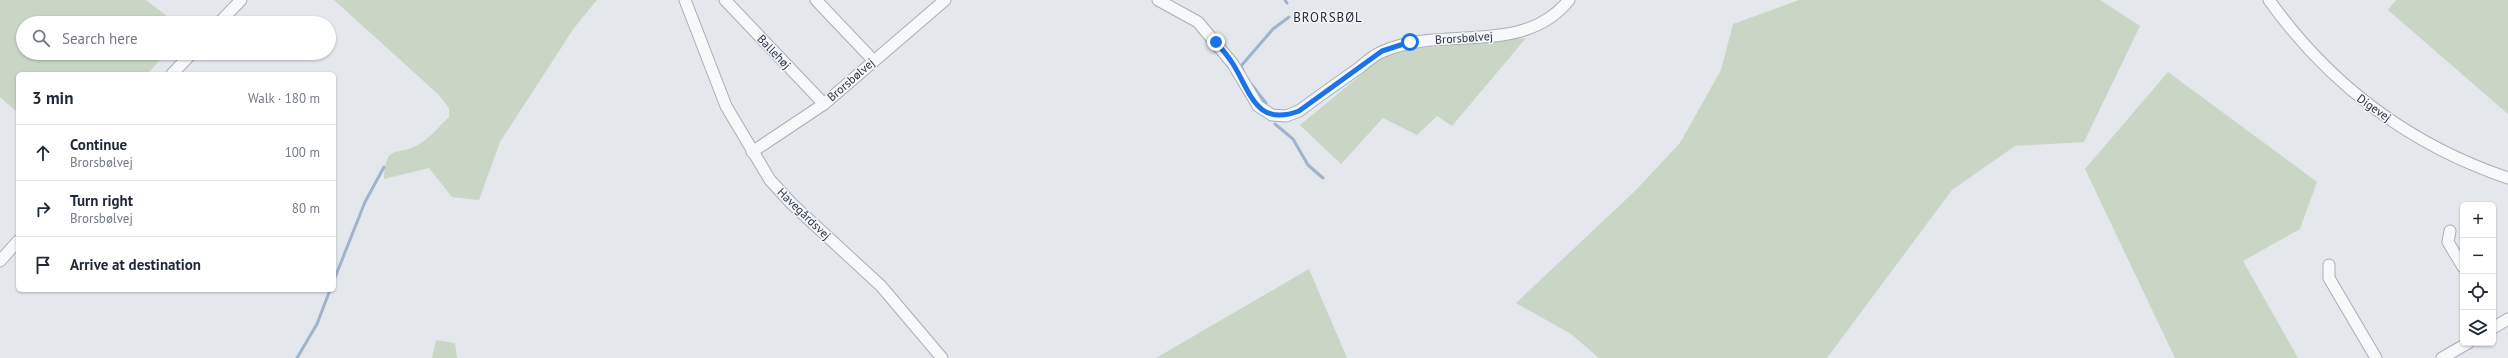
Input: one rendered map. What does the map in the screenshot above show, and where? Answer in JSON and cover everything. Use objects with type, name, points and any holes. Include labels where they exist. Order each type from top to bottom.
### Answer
[{"type":"street","points":[[226,16],[241,0]]},
{"type":"street","name":"Havegårdsvej","points":[[685,0],[726,106],[770,180],[792,204],[864,268],[942,358]]},
{"type":"street","name":"Ballehøj","points":[[725,0],[824,104]]},
{"type":"street","points":[[816,0],[874,60]]},
{"type":"street","name":"Brorsbølvej","points":[[752,152],[824,104],[945,0]]},
{"type":"street","name":"Brorsbølvej","points":[[1158,0],[1198,22],[1233,64],[1258,106],[1272,115],[1286,116],[1299,111],[1382,51],[1410,42],[1512,35],[1538,26],[1562,9],[1569,0]]},
{"type":"street","name":"Digevej","points":[[2269,0],[2303,44],[2354,94],[2375,110],[2440,149],[2478,168],[2508,178]]},
{"type":"street","points":[[174,72],[185,60]]},
{"type":"street","points":[[2450,231],[2448,242],[2460,262]]},
{"type":"street","points":[[0,261],[16,243]]},
{"type":"street","points":[[2329,265],[2328,278],[2376,358]]},
{"type":"street","points":[[2496,324],[2508,319]]},
{"type":"street","points":[[2442,358],[2463,346]]},
{"type":"green space","points":[[0,0],[146,0],[167,16],[16,16],[16,60],[160,60],[149,72],[16,72],[16,111],[0,97]]},
{"type":"green space","points":[[334,0],[597,0],[574,28],[500,142],[479,200],[452,197],[429,168],[384,179],[385,167],[390,155],[394,152],[412,148],[425,140],[449,117],[449,108],[439,95]]},
{"type":"green space","points":[[1799,0],[2100,0],[2140,26],[2084,142],[2015,146],[1952,190],[1827,358],[1599,358],[1571,334],[1516,303],[1636,190],[1680,143],[1721,70],[1733,24]]},
{"type":"green space","points":[[2396,0],[2508,0],[2508,114],[2388,10]]},
{"type":"green space","points":[[1526,38],[1452,126],[1437,116],[1417,135],[1383,118],[1341,164],[1300,125],[1384,56],[1410,49]]},
{"type":"green space","points":[[2168,72],[2317,182],[2300,229],[2243,261],[2298,358],[2175,358],[2085,169]]},
{"type":"green space","points":[[1309,269],[1347,358],[1156,358]]},
{"type":"green space","points":[[436,340],[455,343],[457,358],[432,358]]},
{"type":"waterway","points":[[1244,73],[1241,66],[1273,29],[1289,17]]},
{"type":"waterway","points":[[1251,84],[1266,103]]},
{"type":"waterway","points":[[1275,124],[1293,139],[1308,165],[1323,178]]},
{"type":"waterway","points":[[336,275],[365,202],[384,167]]},
{"type":"waterway","points":[[297,358],[317,324],[329,292]]},
{"type":"district","name":"BRORSBØL","points":[[1328,17]]},
{"type":"route","points":[[1216,42],[1233,64],[1245,87],[1258,106],[1272,115],[1286,116],[1299,111],[1382,51],[1410,42]]}]
